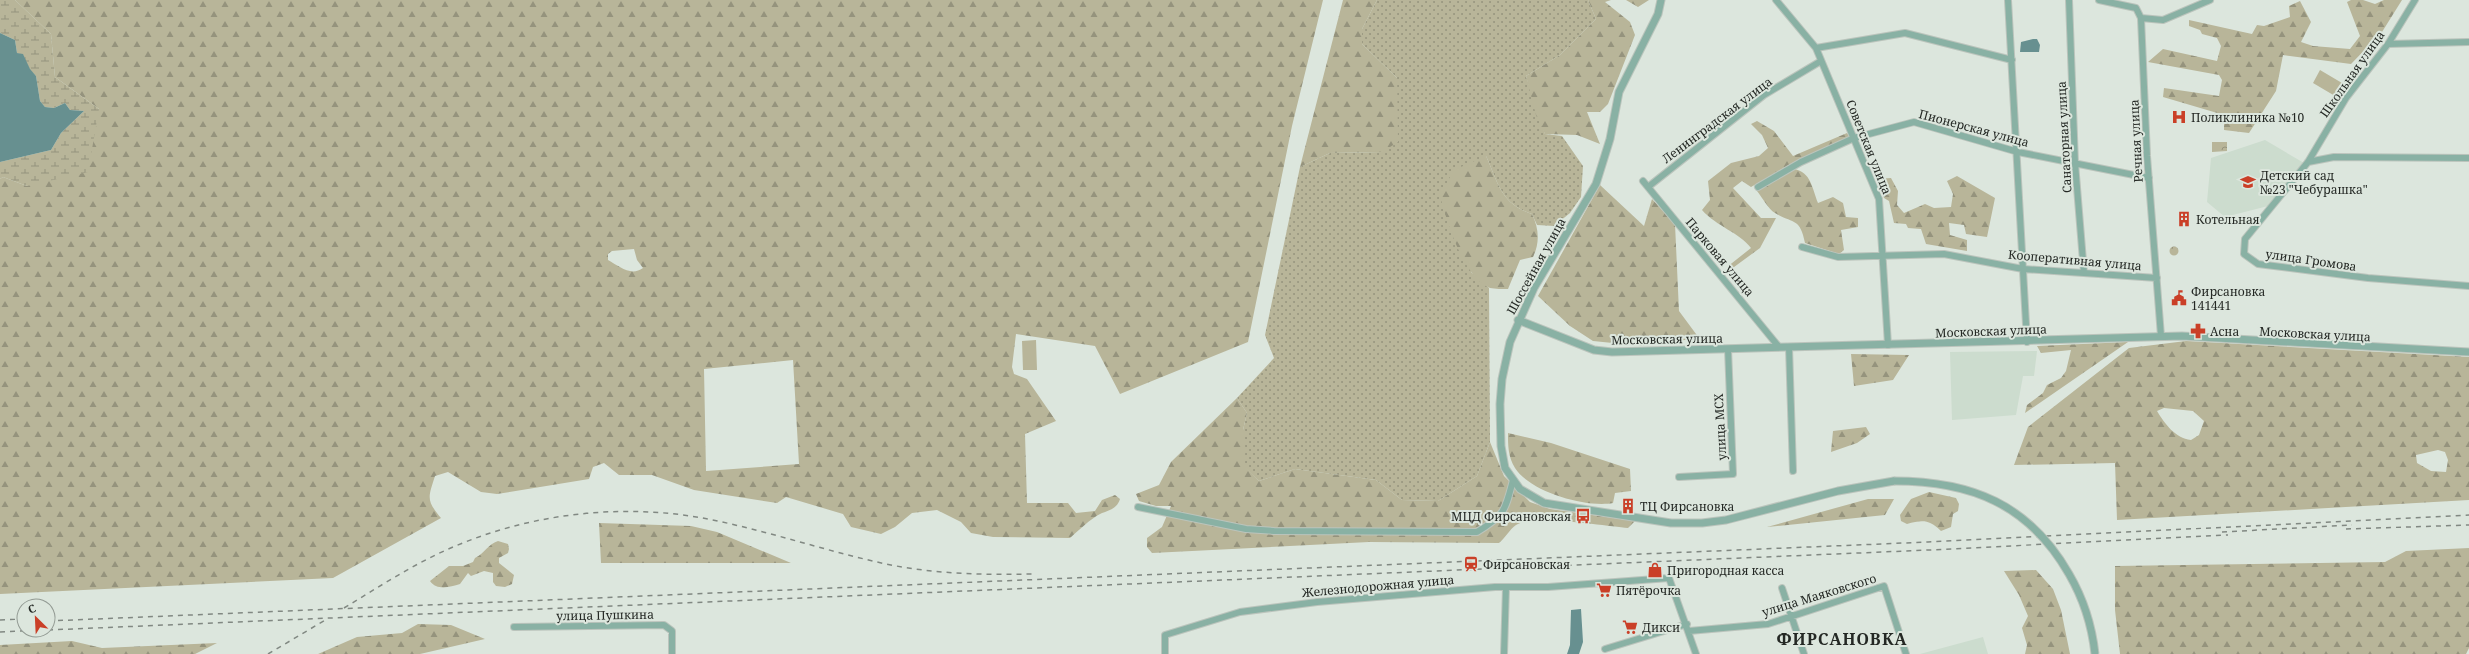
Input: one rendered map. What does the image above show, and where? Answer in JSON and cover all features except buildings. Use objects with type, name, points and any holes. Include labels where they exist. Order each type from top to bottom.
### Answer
[{"type":"street","name":"Шоссейная улица","points":[[1661,0],[1658,14],[1619,92],[1604,162],[1596,184],[1534,288],[1518,320],[1506,357],[1500,404],[1502,459],[1513,480],[1520,489],[1544,503],[1647,520],[1702,523],[1726,520],[1838,490],[1894,481],[1927,481],[1958,487],[2010,509],[2030,523],[2057,554],[2076,586],[2089,622],[2094,654]]},
{"type":"street","name":"Советская улица","points":[[1776,0],[1816,48],[1879,199],[1884,257],[1888,345]]},
{"type":"street","points":[[2008,0],[2018,152],[2027,342]]},
{"type":"street","name":"Санаторная улица","points":[[2069,0],[2076,163],[2084,273]]},
{"type":"street","points":[[2099,0],[2136,8],[2141,18],[2163,20],[2210,0]]},
{"type":"street","name":"Школьная улица","points":[[2308,162],[2346,98],[2388,44],[2414,0]]},
{"type":"street","name":"Речная улица","points":[[2141,18],[2149,178],[2161,336]]},
{"type":"street","points":[[1816,48],[1905,33],[2012,60]]},
{"type":"street","points":[[2388,44],[2469,42]]},
{"type":"street","name":"Ленинградская улица","points":[[1648,187],[1764,94],[1821,61]]},
{"type":"street","name":"Пионерская улица","points":[[1758,187],[1801,162],[1854,138],[1914,122],[2018,152],[2149,178]]},
{"type":"street","points":[[2308,162],[2334,157],[2469,158]]},
{"type":"street","name":"улица Громова","points":[[2308,162],[2245,239],[2244,254],[2258,264],[2368,278],[2469,286]]},
{"type":"street","name":"Парковая улица","points":[[1643,182],[1779,347]]},
{"type":"street","name":"Кооперативная улица","points":[[1802,247],[1838,257],[1884,257],[1944,254],[2023,269],[2157,278]]},
{"type":"street","name":"Московская улица","points":[[1518,320],[1594,350],[1612,352],[2027,342],[2161,336],[2469,352]]},
{"type":"street","points":[[1789,347],[1793,471]]},
{"type":"street","name":"улица МСХ","points":[[1679,477],[1733,474],[1728,349]]},
{"type":"street","points":[[1138,507],[1246,529],[1274,531],[1477,532],[1498,519],[1507,503],[1513,480]]},
{"type":"street","name":"Железнодорожная улица","points":[[1165,654],[1165,635],[1240,612],[1375,596],[1669,578],[1688,628]]},
{"type":"street","name":"улица Маяковского","points":[[1605,648],[1688,628],[1768,624],[1884,586],[1906,654]]},
{"type":"street","points":[[1504,654],[1506,587]]},
{"type":"street","points":[[1782,588],[1804,654]]},
{"type":"street","name":"улица Пушкина","points":[[514,627],[664,625],[672,631],[672,654]]},
{"type":"street","points":[[1688,628],[1696,654]]},
{"type":"shaded area","name":"Детский сад №23 \"Чебурашка\"","points":[[2265,140],[2304,163],[2268,206],[2225,217],[2207,202],[2211,158]]},
{"type":"shaded area","points":[[2037,351],[2034,376],[2023,376],[2016,415],[1952,420],[1950,352]]},
{"type":"shaded area","points":[[1983,637],[1988,654],[1920,654]]},
{"type":"green space","points":[[0,0],[15,0],[51,34],[55,77],[99,109],[88,172],[27,186],[3,177],[0,179],[0,162],[51,150],[61,133],[84,111],[70,110],[65,103],[54,108],[45,107],[40,101],[36,76],[30,70],[23,55],[17,53],[15,40],[0,33]]},
{"type":"green space","points":[[15,0],[1323,0],[1292,126],[1248,342],[1120,394],[1095,346],[1016,334],[1012,367],[1014,374],[1027,379],[1056,421],[1025,434],[1027,503],[1068,503],[1076,513],[1095,511],[1102,500],[1115,495],[1120,499],[1113,509],[1095,517],[1070,538],[993,537],[971,533],[961,522],[937,510],[912,513],[895,527],[881,534],[851,527],[843,514],[786,497],[777,503],[694,490],[652,475],[619,475],[604,463],[593,467],[589,479],[497,494],[481,492],[448,472],[435,476],[430,498],[433,507],[441,518],[333,578],[0,594],[0,179],[3,177],[27,186],[99,109],[55,77],[51,34]],"holes":[[[634,249],[637,260],[643,268],[639,270],[625,270],[608,260],[608,254],[612,251]],[[793,360],[799,464],[706,471],[704,369]]]},
{"type":"green space","points":[[1343,0],[1377,0],[1362,29],[1362,44],[1397,78],[1398,142],[1382,152],[1330,153],[1300,167]]},
{"type":"green space","points":[[1377,0],[1588,0],[1596,19],[1560,55],[1526,76],[1545,134],[1562,136],[1583,166],[1581,197],[1570,213],[1554,226],[1537,225],[1532,214],[1513,204],[1507,198],[1498,184],[1486,156],[1471,272],[1489,288],[1490,442],[1477,476],[1438,501],[1402,500],[1376,480],[1295,469],[1259,481],[1243,465],[1243,430],[1247,413],[1237,398],[1274,358],[1265,335],[1300,167],[1330,153],[1382,152],[1397,78],[1362,44],[1362,29]]},
{"type":"green space","points":[[1588,0],[1611,0],[1605,2],[1630,22],[1635,35],[1608,104],[1600,112],[1587,112],[1600,144],[1577,135],[1545,134],[1536,115],[1526,76],[1560,55],[1596,19]]},
{"type":"green space","points":[[1626,0],[1649,0],[1638,7]]},
{"type":"green space","points":[[2351,0],[2363,0],[2375,4],[2384,0],[2402,0],[2382,32],[2351,64],[2283,55],[2276,91],[2249,133],[2224,130],[2224,115],[2163,97],[2164,88],[2219,96],[2222,80],[2219,75],[2148,62],[2163,49],[2217,61],[2221,46],[2217,38],[2202,34],[2200,30],[2189,26],[2189,20],[2252,34],[2257,25],[2264,26],[2290,17],[2289,6],[2300,1],[2311,22],[2301,42],[2313,46],[2350,49],[2360,36],[2347,2]]},
{"type":"green space","points":[[2320,70],[2342,83],[2335,96],[2313,83]]},
{"type":"green space","points":[[1757,121],[1774,131],[1793,156],[1847,133],[1850,138],[1794,162],[1751,187],[1742,181],[1733,188],[1761,218],[1776,218],[1760,248],[1730,270],[1727,267],[1751,248],[1741,238],[1714,221],[1702,210],[1710,200],[1708,181],[1731,163],[1759,156],[1768,148],[1762,135],[1751,124]]},
{"type":"green space","points":[[2212,142],[2227,142],[2227,151],[2212,152]]},
{"type":"green space","points":[[1486,156],[1498,184],[1507,198],[1513,204],[1532,214],[1538,236],[1537,246],[1533,257],[1520,260],[1508,289],[1490,288],[1472,273],[1458,248],[1440,195],[1454,170]]},
{"type":"green space","points":[[1794,169],[1804,173],[1807,177],[1818,203],[1833,197],[1843,203],[1846,217],[1858,218],[1858,227],[1841,230],[1844,250],[1839,254],[1805,243],[1801,229],[1798,225],[1795,222],[1772,211],[1757,191]]},
{"type":"green space","points":[[1957,176],[1995,198],[1987,237],[1966,234],[1964,225],[1949,223],[1950,235],[1967,240],[1967,251],[1926,244],[1921,229],[1908,228],[1906,224],[1894,223],[1889,201],[1884,198],[1876,179],[1891,178],[1898,191],[1897,205],[1904,213],[1925,204],[1934,208],[1951,207],[1953,194],[1947,181]]},
{"type":"green space","points":[[1600,185],[1644,226],[1652,199],[1675,224],[1679,311],[1699,338],[1642,346],[1593,341],[1570,326],[1538,296]]},
{"type":"green space","points":[[2172,247],[2176,247],[2178,251],[2176,255],[2172,255],[2170,253],[2170,249]]},
{"type":"green space","points":[[1036,340],[1037,370],[1023,370],[1022,341]]},
{"type":"green space","points":[[2186,341],[2469,357],[2469,500],[2117,520],[2115,463],[2014,465],[2028,427],[2129,348]],"holes":[[[2164,408],[2193,411],[2204,421],[2199,435],[2191,440],[2185,439],[2171,430],[2157,411]],[[2438,450],[2445,452],[2448,460],[2446,472],[2431,471],[2417,463],[2416,455]]]},
{"type":"green space","points":[[2128,342],[2025,413],[2027,405],[2043,393],[2047,385],[2061,378],[2066,371],[2071,350],[2041,353],[2037,346]]},
{"type":"green space","points":[[1851,354],[1909,355],[1893,380],[1854,386]]},
{"type":"green space","points":[[1237,398],[1247,413],[1243,430],[1243,464],[1259,481],[1295,469],[1376,480],[1402,500],[1438,501],[1477,476],[1490,442],[1504,476],[1530,502],[1550,509],[1635,521],[1628,528],[1553,521],[1525,522],[1516,525],[1499,543],[1369,542],[1152,553],[1147,547],[1147,538],[1162,527],[1171,506],[1156,506],[1139,501],[1136,494],[1159,485],[1171,462]]},
{"type":"green space","points":[[1866,427],[1870,434],[1857,443],[1831,452],[1833,431]]},
{"type":"green space","points":[[1508,433],[1551,443],[1630,469],[1631,491],[1615,493],[1613,503],[1602,504],[1574,500],[1545,491],[1522,477],[1515,468],[1508,446]]},
{"type":"green space","points":[[1929,492],[1956,498],[1959,504],[1958,511],[1953,514],[1951,527],[1941,531],[1929,522],[1921,521],[1907,524],[1901,521],[1900,515],[1911,499]]},
{"type":"green space","points":[[1868,499],[1894,499],[1885,515],[1767,527]]},
{"type":"green space","points":[[599,523],[691,526],[717,532],[791,563],[601,563]]},
{"type":"green space","points":[[498,541],[508,544],[508,553],[499,558],[499,563],[514,575],[512,584],[505,587],[496,586],[493,582],[493,573],[484,571],[471,576],[468,573],[460,584],[448,587],[436,586],[430,581],[449,566],[463,566],[473,562],[475,558]]},
{"type":"green space","points":[[2469,548],[2469,648],[2466,654],[2120,654],[2115,610],[2115,566],[2385,562],[2406,551]]},
{"type":"green space","points":[[2036,570],[2053,589],[2061,610],[2070,654],[2025,654],[2027,645],[2022,628],[2028,616],[2019,595],[2004,571]]},
{"type":"green space","points":[[418,624],[451,625],[485,639],[420,654],[318,654],[357,637],[402,633]]},
{"type":"green space","points":[[72,641],[102,648],[217,643],[195,654],[0,654],[0,645]]},
{"type":"water","points":[[0,33],[15,40],[17,53],[23,54],[30,69],[36,76],[40,101],[45,107],[54,108],[65,103],[70,110],[84,111],[61,133],[51,150],[0,162]]},
{"type":"water","points":[[2037,39],[2040,45],[2039,52],[2020,52],[2021,42]]},
{"type":"water","points":[[1581,609],[1583,642],[1579,654],[1567,654],[1570,645],[1571,610]]},
{"type":"railway","points":[[344,608],[418,564],[475,538],[540,520],[607,512],[675,514],[708,519],[753,529],[864,559],[922,570],[959,573],[1032,574]]},
{"type":"railway","points":[[56,621],[1928,542],[2469,515]]},
{"type":"railway","points":[[2222,532],[2352,525]]},
{"type":"railway","points":[[2346,529],[2469,525]]},
{"type":"railway","points":[[56,630],[1929,550],[2228,535]]},
{"type":"railway","points":[[0,620],[16,619]]},
{"type":"railway","points":[[268,654],[327,619]]},
{"type":"railway","points":[[0,632],[16,631]]},
{"type":"place","name":"Поликлиника №10","points":[[2179,117]]},
{"type":"place","name":"Детский сад №23 \"Чебурашка\"","points":[[2248,182]]},
{"type":"place","name":"Котельная","points":[[2184,219]]},
{"type":"place","name":"Фирсановка 141441","points":[[2179,298]]},
{"type":"place","name":"Асна","points":[[2198,331]]},
{"type":"place","name":"ТЦ Фирсановка","points":[[1628,506]]},
{"type":"place","name":"МЦД Фирсановская","points":[[1583,516]]},
{"type":"place","name":"Фирсановская","points":[[1471,564]]},
{"type":"place","name":"Пригородная касса","points":[[1655,570]]},
{"type":"place","name":"Пятёрочка","points":[[1604,590]]},
{"type":"place","name":"Дикси","points":[[1630,627]]},
{"type":"district","name":"ФИРСАНОВКА","points":[[1842,639]]}]
